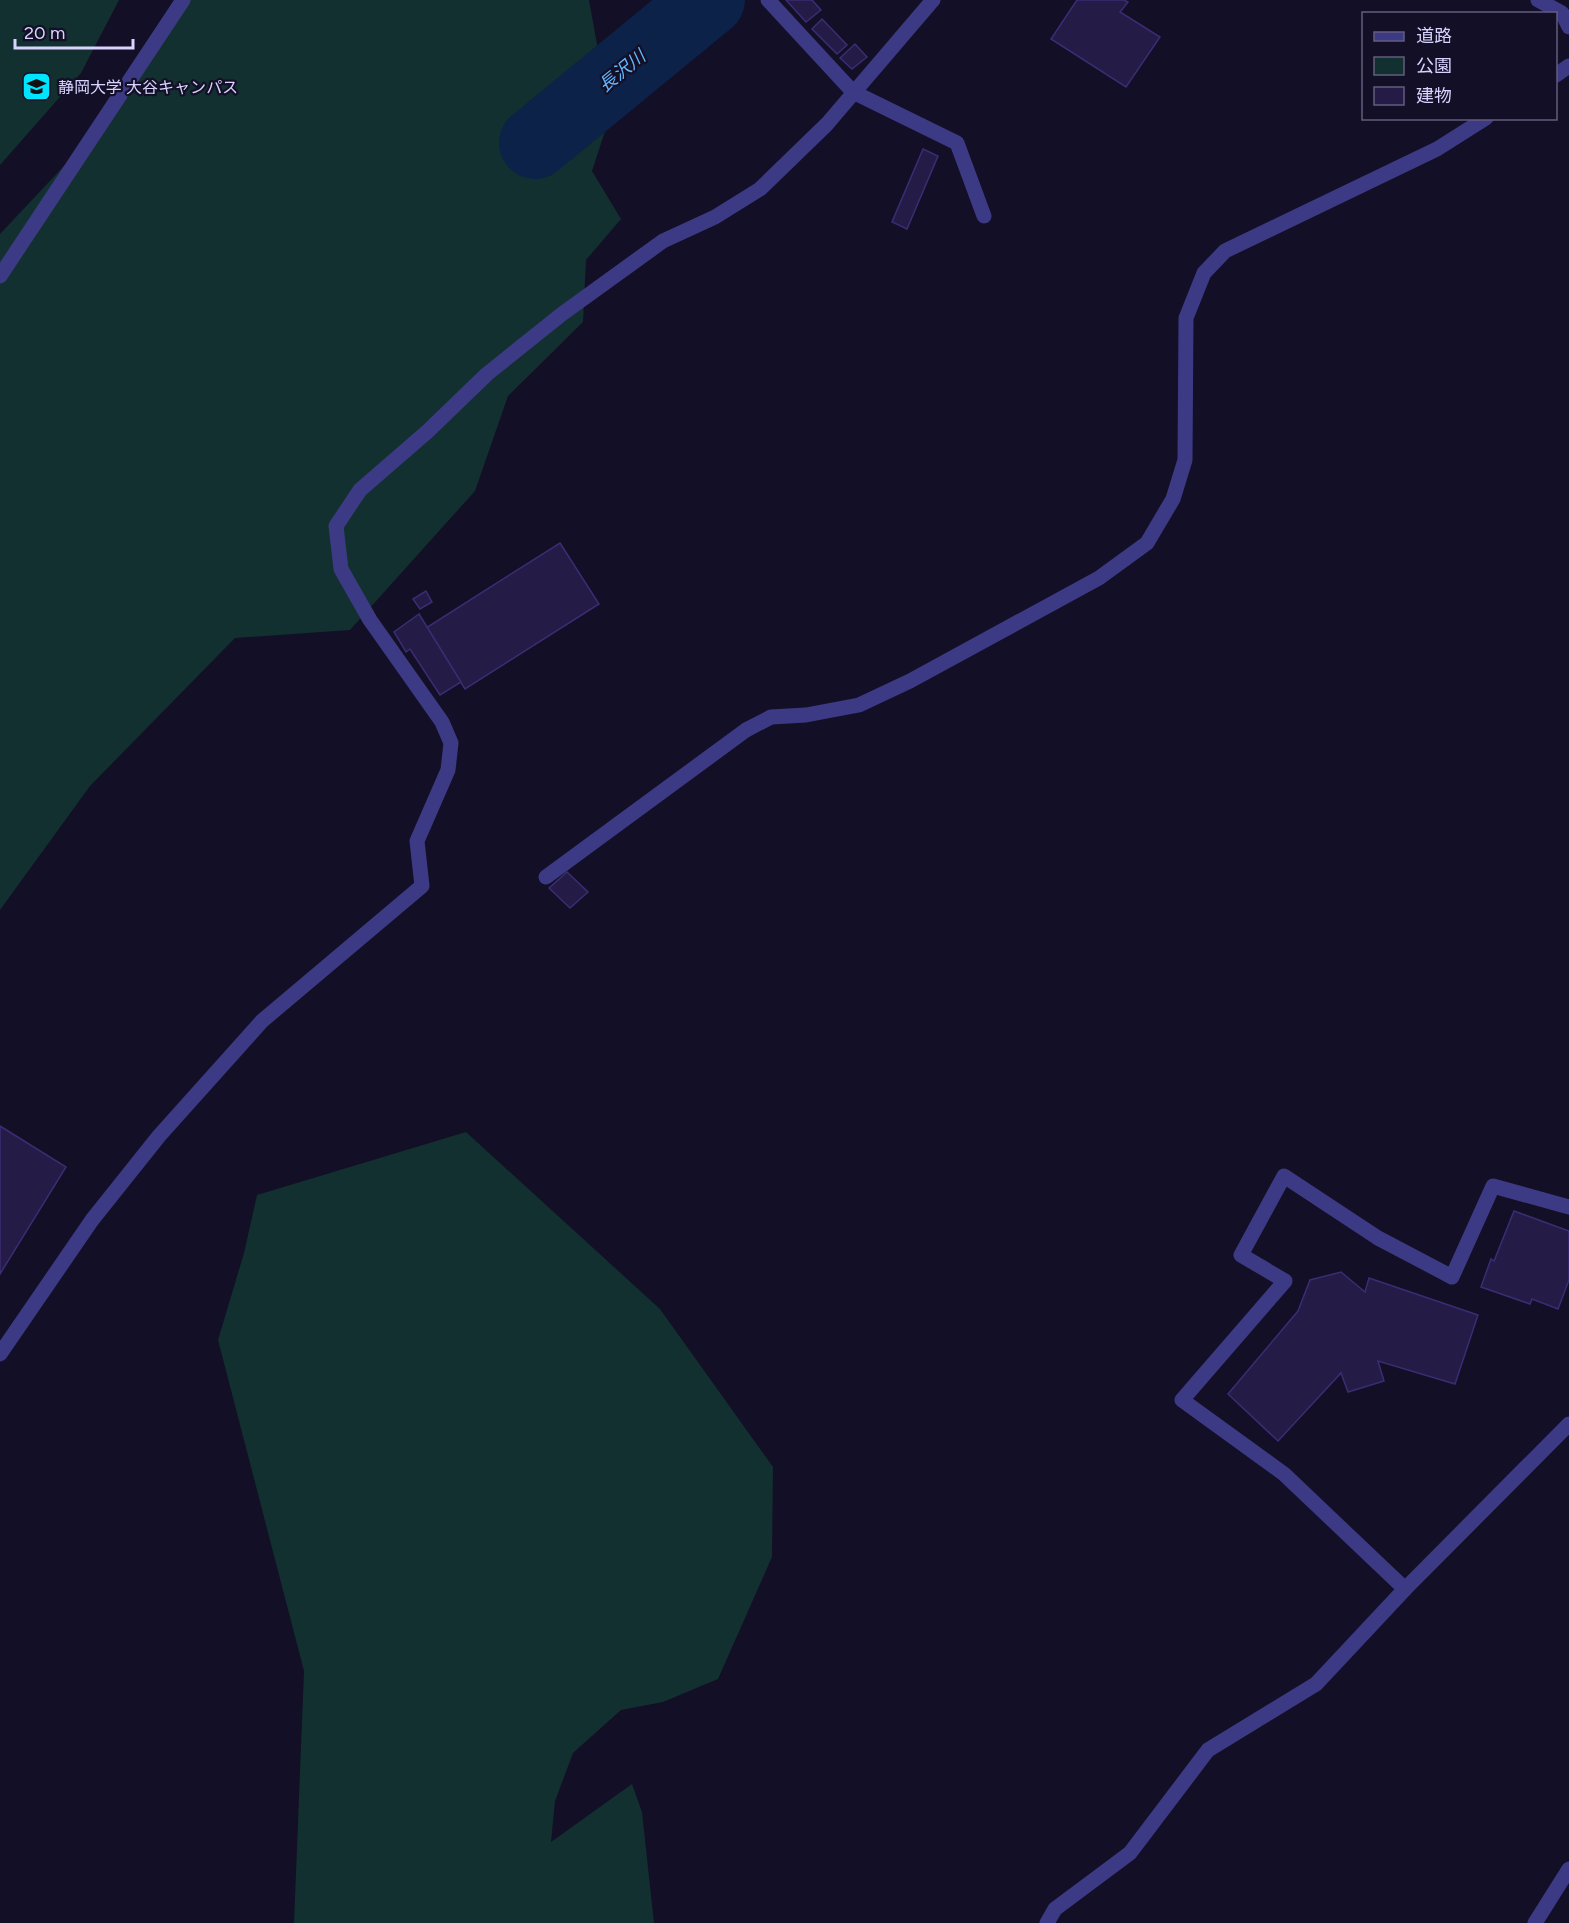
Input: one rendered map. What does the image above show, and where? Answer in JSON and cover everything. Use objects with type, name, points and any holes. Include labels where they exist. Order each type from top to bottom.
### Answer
[{"type":"street","points":[[0,276],[183,0]]},
{"type":"street","points":[[768,0],[853,92],[957,143],[984,216]]},
{"type":"street","points":[[0,1354],[92,1220],[159,1136],[262,1021],[422,886],[417,841],[448,770],[451,743],[442,722],[370,620],[341,569],[336,526],[360,490],[428,431],[487,374],[562,314],[663,242],[716,217],[760,189],[827,124],[933,0]]},
{"type":"street","points":[[1538,0],[1562,13],[1569,27]]},
{"type":"street","points":[[546,877],[746,730],[771,717],[806,715],[859,705],[909,681],[1099,578],[1147,543],[1173,499],[1185,460],[1186,318],[1204,273],[1225,251],[1437,149],[1483,120]]},
{"type":"street","points":[[1405,1589],[1284,1474],[1182,1400],[1285,1281],[1241,1255],[1284,1176],[1378,1238],[1452,1277],[1493,1186],[1569,1207]]},
{"type":"street","points":[[1047,1923],[1055,1909],[1130,1853],[1208,1750],[1316,1684],[1405,1589],[1569,1424]]},
{"type":"street","points":[[1536,1923],[1569,1869]]},
{"type":"green space","name":"静岡大学 大谷キャンパス","points":[[0,0],[119,0],[81,73],[0,165]]},
{"type":"green space","points":[[178,0],[589,0],[610,116],[592,171],[621,219],[586,260],[583,322],[508,396],[475,491],[350,630],[235,638],[90,786],[0,910],[0,234],[125,101]]},
{"type":"green space","points":[[466,1132],[660,1309],[773,1467],[772,1557],[718,1679],[663,1702],[621,1710],[573,1753],[555,1801],[551,1842],[632,1784],[642,1812],[654,1923],[294,1923],[304,1671],[218,1340],[244,1253],[257,1195]]},
{"type":"building","points":[[786,0],[812,0],[821,10],[806,22]]},
{"type":"building","points":[[1077,0],[1124,0],[1128,2],[1120,12],[1160,37],[1126,87],[1051,39]]},
{"type":"building","points":[[822,19],[847,45],[837,54],[812,29]]},
{"type":"building","points":[[855,44],[867,57],[852,69],[840,58]]},
{"type":"building","points":[[923,149],[938,156],[907,229],[892,222]]},
{"type":"building","points":[[560,543],[599,604],[465,689],[426,628]]},
{"type":"building","points":[[426,591],[432,602],[420,609],[413,599]]},
{"type":"building","points":[[419,614],[461,682],[440,695],[410,649],[406,652],[394,632]]},
{"type":"building","points":[[567,872],[588,892],[570,908],[549,888]]},
{"type":"building","points":[[0,1126],[66,1167],[0,1274]]},
{"type":"building","points":[[1514,1211],[1569,1231],[1569,1280],[1558,1309],[1532,1299],[1530,1304],[1481,1287],[1491,1259],[1494,1261]]},
{"type":"building","points":[[1341,1272],[1365,1292],[1369,1278],[1478,1315],[1455,1384],[1378,1361],[1384,1381],[1348,1392],[1341,1373],[1278,1441],[1228,1394],[1298,1311],[1310,1280]]},
{"type":"waterway","name":"長沢川","points":[[535,143],[709,0]]},
{"type":"place","name":"静岡大学 大谷キャンパス","points":[[37,87]]}]
